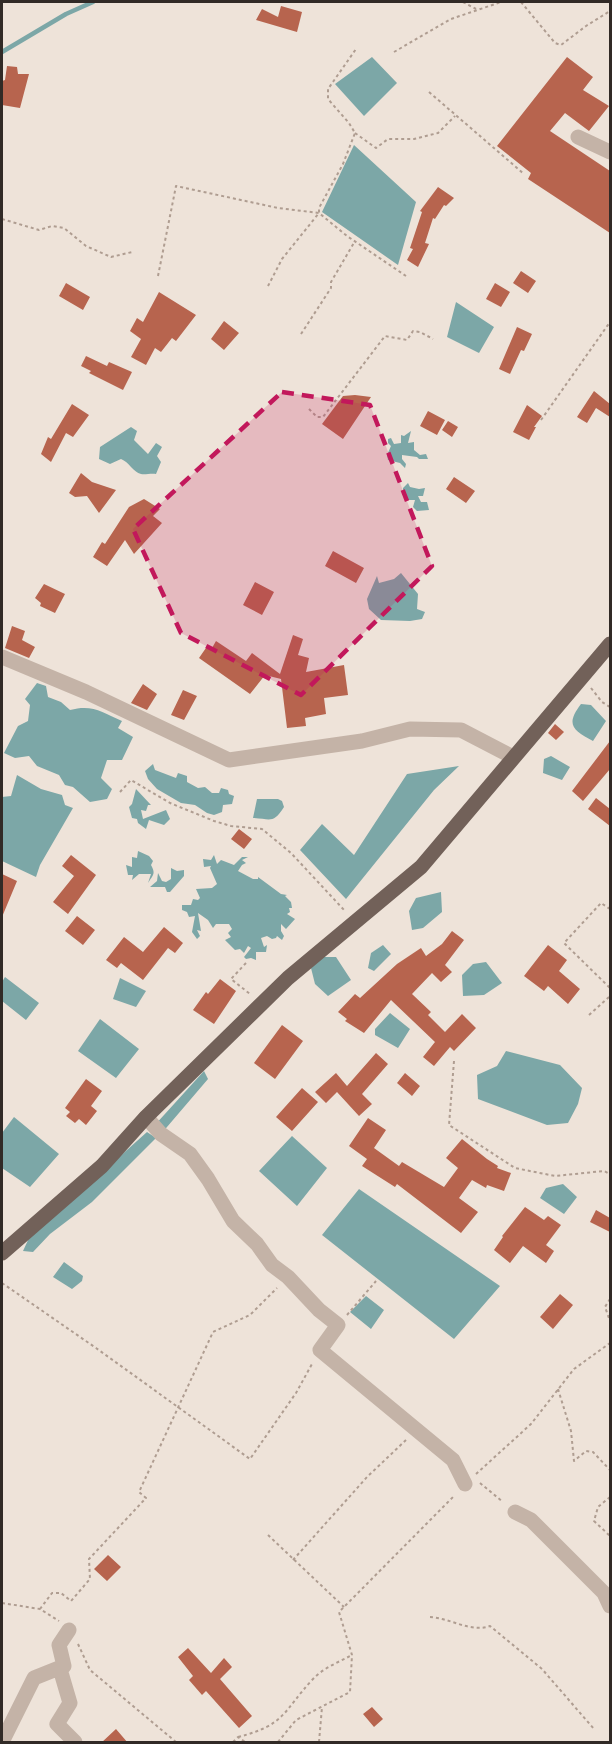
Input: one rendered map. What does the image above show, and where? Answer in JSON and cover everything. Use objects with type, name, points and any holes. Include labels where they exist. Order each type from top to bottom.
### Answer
[{"type":"main road","points":[[2,1252],[102,1166],[146,1118],[288,978],[420,867],[610,644]]},
{"type":"street","points":[[578,137],[610,152]]},
{"type":"street","points":[[2,657],[86,692],[229,760],[362,741],[410,729],[461,730],[513,757]]},
{"type":"street","points":[[146,1118],[161,1134],[190,1154],[233,1221],[257,1244],[272,1265],[288,1277],[319,1310],[338,1325],[320,1350],[453,1460],[465,1484]]},
{"type":"street","points":[[515,1512],[531,1520],[604,1593],[610,1606]]},
{"type":"street","points":[[2,1743],[34,1678],[64,1666],[59,1645],[69,1630]]},
{"type":"street","points":[[60,1669],[70,1703],[57,1724],[75,1743]]},
{"type":"path","points":[[463,2],[476,9]]},
{"type":"path","points":[[394,52],[451,19],[501,2]]},
{"type":"path","points":[[521,2],[555,43],[561,45],[610,11]]},
{"type":"path","points":[[356,49],[328,89],[328,99],[350,123],[355,133],[376,148],[388,139],[414,139],[438,134],[456,115]]},
{"type":"path","points":[[429,92],[524,174]]},
{"type":"path","points":[[268,286],[282,259],[319,213],[319,208],[343,164],[355,133]]},
{"type":"path","points":[[158,276],[176,186],[278,208],[319,213],[406,276]]},
{"type":"path","points":[[2,219],[39,230],[52,226],[64,228],[86,246],[111,257],[132,252]]},
{"type":"path","points":[[301,334],[331,288],[331,282],[355,241]]},
{"type":"path","points":[[541,420],[610,322]]},
{"type":"path","points":[[309,410],[317,417],[323,417],[385,336],[407,340],[413,331],[433,339]]},
{"type":"path","points":[[120,792],[131,780],[170,803],[214,820],[231,826],[262,829],[291,853],[350,916]]},
{"type":"path","points":[[610,909],[601,903],[564,943],[610,988]]},
{"type":"path","points":[[246,963],[231,979],[256,1000]]},
{"type":"path","points":[[589,1015],[610,996]]},
{"type":"path","points":[[454,1061],[449,1125],[515,1168],[555,1176],[604,1171],[610,1174]]},
{"type":"path","points":[[40,1609],[52,1593],[61,1593],[71,1601],[90,1579],[89,1559],[146,1498],[138,1492],[213,1332],[250,1315],[288,1277]]},
{"type":"path","points":[[338,1325],[376,1281]]},
{"type":"path","points":[[2,1284],[250,1459],[296,1393],[320,1350]]},
{"type":"path","points":[[610,1299],[605,1306],[610,1321]]},
{"type":"path","points":[[515,1512],[473,1477],[531,1424],[573,1368],[610,1342]]},
{"type":"path","points":[[558,1389],[571,1431],[574,1461],[586,1451],[593,1452],[610,1470]]},
{"type":"path","points":[[293,1560],[367,1477],[417,1430]]},
{"type":"path","points":[[278,1743],[296,1720],[350,1692],[352,1655],[339,1612],[465,1484]]},
{"type":"path","points":[[610,1497],[598,1507],[594,1521],[610,1536]]},
{"type":"path","points":[[268,1535],[344,1607]]},
{"type":"path","points":[[2,1603],[40,1609],[56,1618],[69,1630],[90,1670],[176,1743]]},
{"type":"path","points":[[430,1617],[481,1630],[490,1626],[542,1669],[594,1730]]},
{"type":"path","points":[[233,1743],[238,1737],[259,1732],[279,1721],[314,1678],[352,1655]]},
{"type":"path","points":[[319,1743],[322,1707]]},
{"type":"path","points":[[238,1737],[245,1743]]},
{"type":"highlighted area","points":[[282,392],[370,405],[432,566],[301,695],[181,633],[133,529]]},
{"type":"water","points":[[372,57],[397,83],[364,116],[335,84]]},
{"type":"water","points":[[354,145],[416,202],[398,265],[322,212]]},
{"type":"water","points":[[456,302],[494,327],[479,353],[447,337]]},
{"type":"water","points":[[131,427],[137,431],[134,440],[148,454],[156,443],[162,447],[157,456],[161,462],[156,474],[138,473],[121,459],[110,464],[99,459],[100,447]]},
{"type":"water","points":[[411,431],[408,443],[414,442],[414,450],[420,455],[426,454],[428,459],[402,455],[406,464],[405,468],[400,463],[388,460],[387,455],[391,446],[388,439],[391,438],[394,444],[401,443],[401,435],[404,436]]},
{"type":"water","points":[[408,483],[410,487],[425,488],[423,496],[418,496],[421,502],[427,502],[429,510],[417,511],[413,507],[415,500],[408,500],[403,494],[403,488]]},
{"type":"water","points":[[401,573],[418,594],[417,609],[425,612],[422,619],[381,620],[369,609],[367,599],[377,576],[379,583],[394,579]]},
{"type":"water","points":[[37,683],[46,686],[48,697],[61,702],[70,710],[91,708],[122,721],[118,728],[133,737],[122,760],[107,760],[101,778],[112,789],[107,799],[90,802],[73,787],[65,785],[59,775],[37,766],[29,756],[15,758],[4,753],[18,726],[28,721],[30,705],[25,699]]},
{"type":"water","points":[[581,704],[591,705],[606,721],[593,741],[580,734],[572,722]]},
{"type":"water","points":[[551,756],[570,767],[562,780],[543,773],[544,759]]},
{"type":"water","points":[[153,764],[155,770],[176,778],[178,773],[187,776],[187,782],[198,788],[205,787],[212,793],[219,793],[221,788],[228,790],[229,794],[234,796],[232,804],[223,805],[222,812],[214,815],[195,805],[181,803],[157,789],[148,779],[145,771]]},
{"type":"water","points":[[459,766],[434,790],[346,899],[300,850],[322,824],[354,855],[407,774]]},
{"type":"water","points":[[17,775],[41,789],[62,795],[65,805],[73,808],[40,865],[36,877],[2,861],[2,797],[11,796]]},
{"type":"water","points":[[136,789],[151,805],[148,805],[146,811],[141,810],[143,819],[166,810],[170,819],[164,825],[149,820],[146,829],[138,823],[137,819],[132,818],[129,807]]},
{"type":"water","points":[[257,799],[278,799],[282,801],[284,807],[274,818],[253,818]]},
{"type":"water","points":[[138,851],[149,856],[153,861],[151,865],[153,874],[148,883],[151,874],[139,874],[132,880],[133,875],[128,875],[126,865],[132,867],[132,857],[137,858]]},
{"type":"water","points":[[214,855],[217,864],[221,860],[234,865],[242,857],[248,857],[242,860],[246,863],[238,871],[253,879],[258,879],[258,877],[281,894],[287,895],[285,896],[291,902],[292,908],[289,908],[290,912],[287,914],[295,919],[286,929],[281,924],[284,936],[282,940],[277,936],[272,939],[267,936],[261,938],[264,947],[267,945],[266,952],[256,952],[256,960],[244,957],[251,948],[248,946],[244,953],[240,949],[235,950],[225,940],[231,937],[228,933],[232,929],[229,924],[216,924],[213,928],[208,920],[198,913],[201,931],[197,930],[200,936],[197,939],[192,932],[195,916],[189,917],[187,912],[182,910],[182,905],[191,905],[193,899],[200,898],[196,889],[212,888],[217,884],[211,866],[204,867],[203,859],[211,860]]},
{"type":"water","points":[[171,868],[177,871],[184,870],[184,876],[170,892],[167,892],[165,887],[150,887],[157,881],[158,873],[162,881],[166,882],[171,879]]},
{"type":"water","points":[[441,892],[442,912],[423,928],[412,930],[409,911],[416,898]]},
{"type":"water","points":[[383,945],[391,954],[374,971],[368,968],[371,953]]},
{"type":"water","points":[[323,957],[336,957],[351,980],[328,996],[315,984],[311,968]]},
{"type":"water","points":[[486,962],[502,983],[484,995],[463,996],[462,975],[473,964]]},
{"type":"water","points":[[5,977],[39,1003],[26,1020],[2,1001],[2,982]]},
{"type":"water","points":[[120,978],[146,991],[136,1007],[113,999]]},
{"type":"water","points":[[390,1013],[410,1029],[398,1048],[375,1035],[375,1029]]},
{"type":"water","points":[[100,1019],[139,1049],[116,1078],[78,1051]]},
{"type":"water","points":[[506,1051],[560,1065],[582,1088],[578,1104],[568,1123],[547,1125],[478,1099],[477,1075],[497,1066]]},
{"type":"water","points":[[204,1071],[208,1079],[161,1134],[154,1126]]},
{"type":"water","points":[[14,1117],[59,1154],[30,1187],[2,1168],[2,1133]]},
{"type":"water","points":[[147,1132],[156,1138],[92,1202],[50,1234],[33,1252],[23,1251],[29,1238]]},
{"type":"water","points":[[292,1136],[327,1168],[297,1206],[259,1171]]},
{"type":"water","points":[[563,1184],[577,1197],[564,1214],[540,1198],[546,1188]]},
{"type":"water","points":[[359,1189],[500,1286],[454,1339],[322,1235]]},
{"type":"water","points":[[64,1262],[83,1276],[82,1281],[72,1289],[53,1277]]},
{"type":"water","points":[[366,1296],[384,1310],[371,1329],[350,1312]]},
{"type":"building","points":[[281,6],[302,12],[297,32],[256,20],[262,9],[278,17]]},
{"type":"building","points":[[567,57],[593,77],[583,90],[609,106],[589,131],[565,113],[550,131],[610,171],[610,233],[528,179],[531,173],[497,146]]},
{"type":"building","points":[[7,66],[17,67],[18,74],[29,74],[20,108],[2,105],[2,81],[5,80]]},
{"type":"building","points":[[438,187],[454,198],[446,206],[444,205],[435,219],[433,218],[425,243],[429,244],[418,267],[407,260],[413,249],[410,248],[422,212],[420,211]]},
{"type":"building","points":[[521,271],[536,281],[528,293],[513,283]]},
{"type":"building","points":[[66,283],[90,297],[83,310],[59,296]]},
{"type":"building","points":[[495,283],[510,292],[501,307],[486,299]]},
{"type":"building","points":[[159,292],[196,315],[176,341],[172,338],[161,352],[155,348],[146,365],[131,357],[141,339],[130,331],[137,318],[143,322]]},
{"type":"building","points":[[224,321],[239,333],[224,350],[211,339]]},
{"type":"building","points":[[517,327],[532,334],[524,351],[521,350],[510,374],[499,369]]},
{"type":"building","points":[[86,356],[107,366],[109,362],[132,372],[123,390],[89,373],[91,371],[81,366]]},
{"type":"building","points":[[594,391],[610,404],[610,417],[596,408],[587,423],[577,417]]},
{"type":"building","points":[[343,396],[371,397],[343,439],[322,424]]},
{"type":"building","points":[[72,404],[89,415],[73,437],[66,433],[51,462],[41,454],[48,437],[51,439]]},
{"type":"building","points":[[527,405],[542,416],[529,440],[513,432]]},
{"type":"building","points":[[428,411],[445,420],[437,435],[420,426]]},
{"type":"building","points":[[448,421],[458,427],[452,437],[442,430]]},
{"type":"building","points":[[81,473],[92,482],[116,490],[99,513],[87,496],[75,497],[69,493]]},
{"type":"building","points":[[454,477],[475,491],[466,503],[446,489]]},
{"type":"building","points":[[144,499],[160,509],[153,516],[162,523],[134,554],[125,540],[107,566],[93,557],[102,542],[105,544],[129,507]]},
{"type":"building","points":[[333,551],[364,568],[356,583],[325,566]]},
{"type":"building","points":[[255,582],[274,592],[262,615],[243,605]]},
{"type":"building","points":[[44,584],[65,594],[55,613],[40,606],[41,603],[35,598]]},
{"type":"building","points":[[12,626],[25,631],[22,640],[35,647],[29,658],[5,648]]},
{"type":"building","points":[[293,635],[303,639],[298,655],[309,658],[306,672],[344,665],[348,695],[324,698],[326,714],[305,718],[306,726],[287,728],[281,679],[265,675],[250,694],[199,658],[208,645],[212,648],[216,641],[246,661],[252,653],[280,674]]},
{"type":"building","points":[[143,684],[157,694],[147,710],[131,703]]},
{"type":"building","points":[[183,690],[197,696],[184,720],[171,715]]},
{"type":"building","points":[[555,724],[564,732],[556,740],[548,733]]},
{"type":"building","points":[[610,741],[610,769],[583,801],[572,791]]},
{"type":"building","points":[[596,798],[610,809],[610,826],[588,809]]},
{"type":"building","points":[[239,829],[252,839],[244,849],[231,839]]},
{"type":"building","points":[[71,855],[96,875],[68,914],[53,902],[74,876],[62,866]]},
{"type":"building","points":[[2,874],[17,881],[2,917]]},
{"type":"building","points":[[77,916],[95,930],[83,945],[65,931]]},
{"type":"building","points":[[164,927],[183,943],[175,953],[168,948],[143,980],[121,963],[117,968],[106,960],[124,937],[143,952]]},
{"type":"building","points":[[452,931],[464,940],[445,965],[452,972],[441,982],[432,973],[412,994],[431,1012],[428,1015],[445,1032],[462,1014],[476,1028],[454,1051],[450,1047],[434,1066],[423,1057],[435,1042],[391,1000],[364,1033],[345,1021],[347,1019],[338,1012],[355,994],[360,998],[397,964],[421,948],[426,956],[442,944]]},
{"type":"building","points":[[548,945],[567,960],[559,971],[580,989],[568,1004],[548,986],[544,991],[524,976]]},
{"type":"building","points":[[220,979],[236,991],[214,1024],[193,1010],[206,992],[208,994]]},
{"type":"building","points":[[282,1025],[303,1041],[275,1079],[254,1063]]},
{"type":"building","points":[[376,1053],[388,1064],[362,1094],[372,1104],[359,1116],[337,1092],[326,1103],[315,1092],[336,1073],[347,1086]]},
{"type":"building","points":[[405,1073],[420,1086],[412,1096],[397,1083]]},
{"type":"building","points":[[86,1079],[102,1091],[91,1106],[97,1111],[86,1125],[79,1119],[75,1123],[66,1116],[70,1112],[65,1108]]},
{"type":"building","points":[[302,1088],[318,1102],[292,1131],[276,1117]]},
{"type":"building","points":[[368,1118],[386,1130],[374,1148],[399,1166],[402,1162],[444,1187],[458,1168],[446,1158],[462,1139],[498,1166],[497,1168],[511,1173],[504,1191],[487,1185],[486,1188],[472,1180],[459,1198],[478,1212],[461,1233],[397,1184],[395,1187],[362,1166],[367,1159],[349,1146]]},
{"type":"building","points":[[525,1207],[544,1220],[548,1216],[561,1225],[546,1245],[554,1251],[546,1263],[523,1246],[510,1263],[494,1250]]},
{"type":"building","points":[[596,1210],[610,1218],[610,1232],[590,1222]]},
{"type":"building","points":[[560,1294],[573,1305],[553,1329],[540,1317]]},
{"type":"building","points":[[108,1555],[121,1567],[107,1581],[94,1569]]},
{"type":"building","points":[[188,1648],[211,1673],[224,1658],[232,1667],[220,1679],[252,1716],[239,1728],[206,1691],[202,1695],[189,1680],[193,1676],[178,1657]]},
{"type":"building","points":[[372,1707],[383,1719],[374,1727],[363,1714]]},
{"type":"building","points":[[116,1729],[128,1743],[101,1743]]},
{"type":"waterway","points":[[2,52],[66,14],[93,2]]}]
